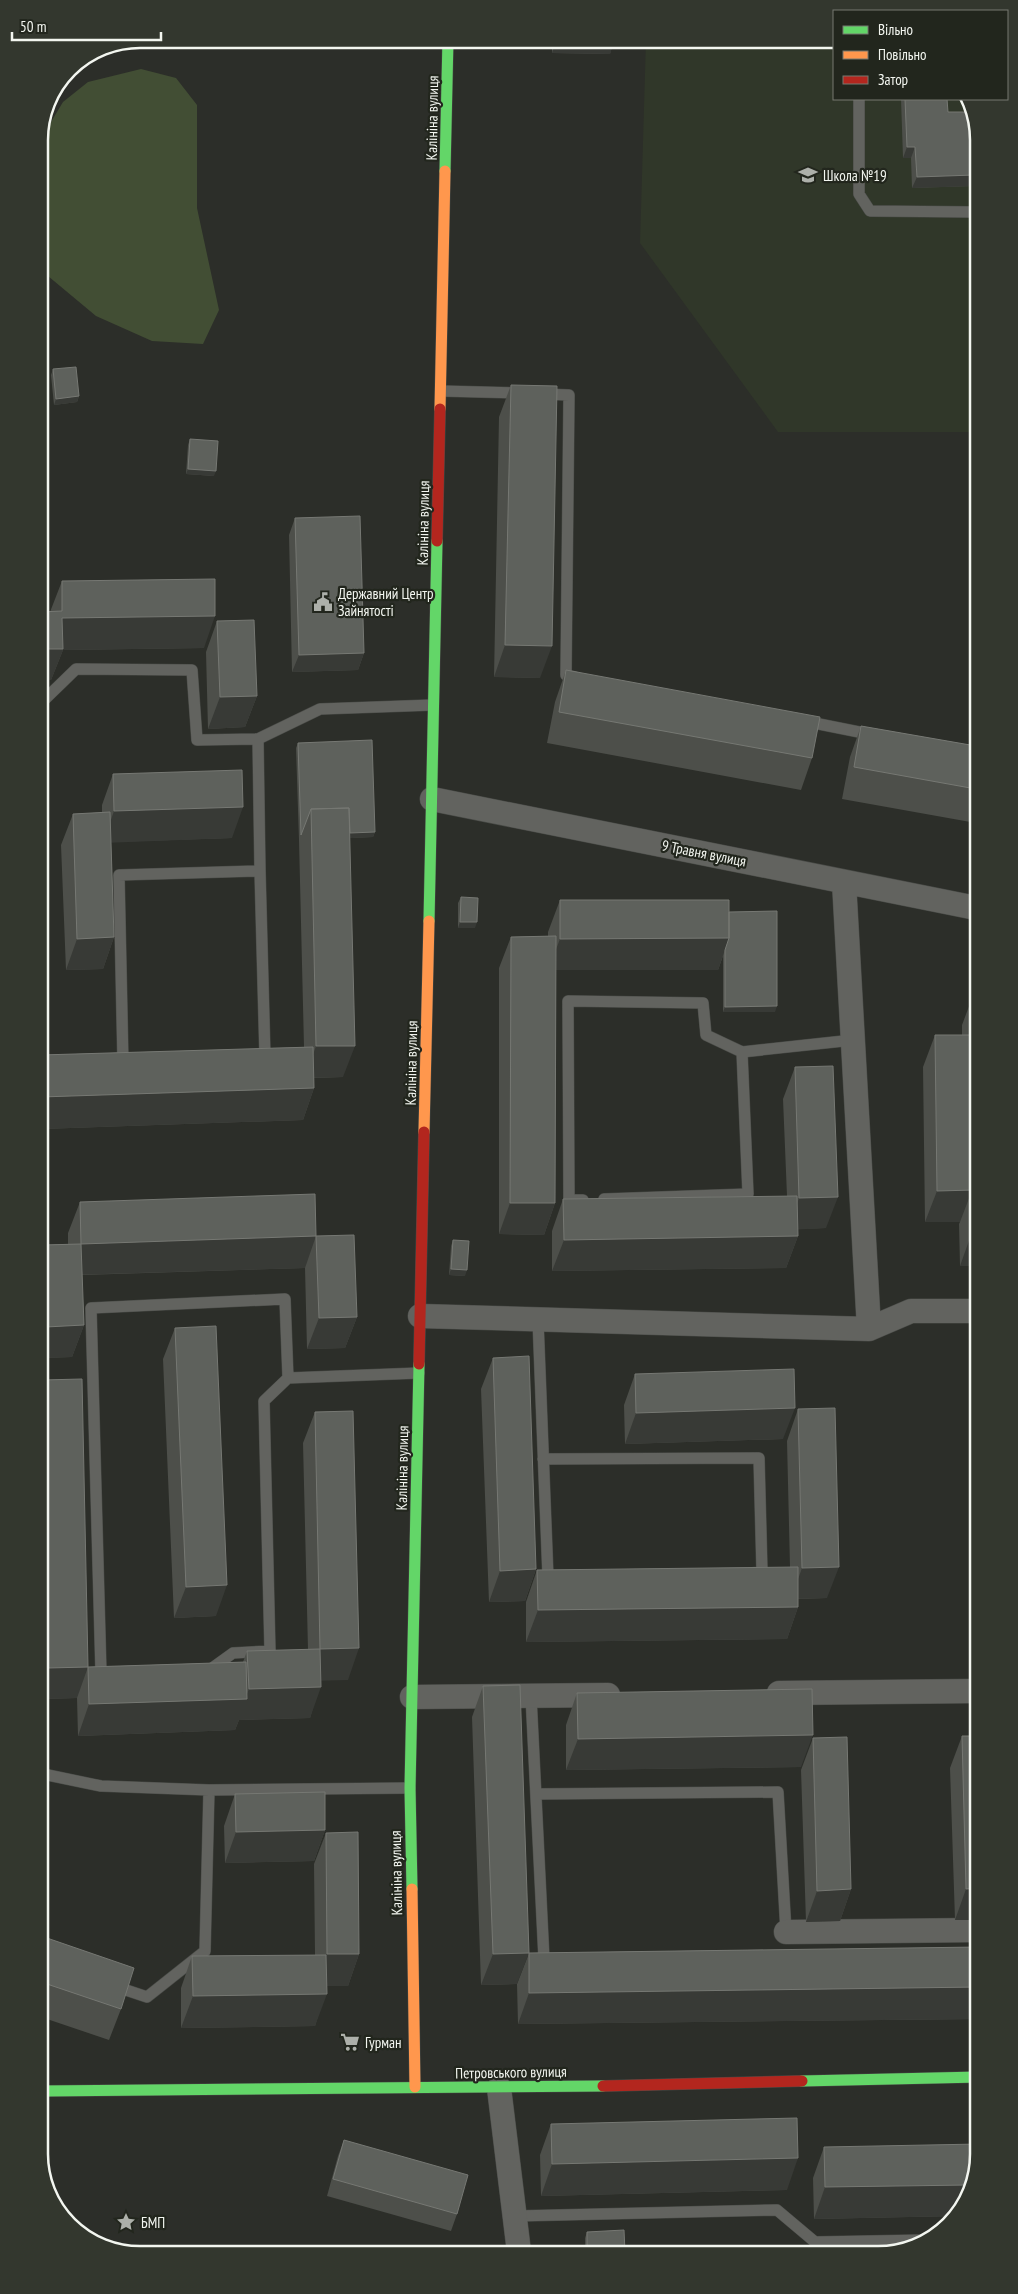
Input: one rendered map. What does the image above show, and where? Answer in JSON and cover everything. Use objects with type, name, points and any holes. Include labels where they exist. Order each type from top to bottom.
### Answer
[{"type":"street","name":"Калініна вулиця","points":[[415,2087],[410,1788],[448,48]]},
{"type":"street","name":"9 Травня вулиця","points":[[432,799],[970,907]]},
{"type":"street","points":[[844,882],[869,1329]]},
{"type":"street","points":[[420,1316],[869,1329],[911,1312],[970,1311]]},
{"type":"street","points":[[761,1693],[970,1690]]},
{"type":"street","points":[[412,1697],[631,1695]]},
{"type":"street","points":[[786,1932],[970,1930]]},
{"type":"street","name":"Петровського вулиця","points":[[48,2091],[415,2087],[500,2088],[970,2077]]},
{"type":"street","points":[[500,2088],[518,2246]]},
{"type":"lane","points":[[860,100],[860,194],[870,211],[970,212]]},
{"type":"lane","points":[[440,391],[570,395],[566,676],[586,679]]},
{"type":"lane","points":[[48,696],[76,669],[192,670],[196,740],[258,739],[320,709],[434,705]]},
{"type":"lane","points":[[790,719],[888,738]]},
{"type":"lane","points":[[246,1058],[265,1057],[258,739]]},
{"type":"lane","points":[[123,1063],[119,875],[260,871]]},
{"type":"lane","points":[[742,1052],[748,1194],[569,1200],[568,1001],[702,1003],[706,1035],[742,1052],[853,1040]]},
{"type":"lane","points":[[120,1672],[101,1673],[91,1308],[285,1299],[288,1378]]},
{"type":"lane","points":[[538,1320],[548,1577],[568,1577]]},
{"type":"lane","points":[[197,1672],[206,1672],[233,1653],[270,1652],[264,1400],[288,1378],[419,1373]]},
{"type":"lane","points":[[543,1459],[759,1458],[762,1572],[742,1573]]},
{"type":"lane","points":[[531,1696],[544,1959],[563,1959]]},
{"type":"lane","points":[[48,1775],[101,1786],[209,1790],[410,1788]]},
{"type":"lane","points":[[100,1981],[146,1997],[205,1951],[209,1790]]},
{"type":"lane","points":[[536,1794],[778,1792],[786,1932]]},
{"type":"lane","points":[[515,2216],[777,2210],[816,2242],[912,2240]]},
{"type":"shaded area","name":"Школа №19","points":[[646,48],[833,48],[833,100],[961,100],[970,128],[970,432],[778,432],[640,243]]},
{"type":"green space","points":[[141,69],[176,78],[197,105],[197,208],[219,310],[203,344],[152,341],[96,316],[48,276],[48,128],[63,102],[88,82]]},
{"type":"building","points":[[905,100],[947,100],[948,112],[966,112],[970,128],[970,175],[917,177],[915,147],[907,147]]},
{"type":"building","points":[[76,367],[79,396],[56,399],[53,369]]},
{"type":"building","points":[[511,385],[557,386],[552,646],[505,645]]},
{"type":"building","points":[[190,439],[218,441],[216,471],[188,469]]},
{"type":"building","name":"Державний Центр Зайнятості","points":[[360,516],[364,653],[299,655],[295,518]]},
{"type":"building","points":[[215,579],[215,616],[62,618],[63,649],[48,649],[48,612],[62,611],[62,581]]},
{"type":"building","points":[[254,620],[257,696],[220,697],[217,621]]},
{"type":"building","points":[[566,670],[820,717],[812,758],[559,712]]},
{"type":"building","points":[[861,726],[970,745],[970,788],[854,767]]},
{"type":"building","points":[[372,740],[375,832],[350,833],[349,808],[311,809],[301,835],[298,743]]},
{"type":"building","points":[[242,770],[243,807],[114,811],[113,774]]},
{"type":"building","points":[[349,808],[355,1046],[316,1046],[311,809]]},
{"type":"building","points":[[110,812],[114,937],[77,939],[73,814]]},
{"type":"building","points":[[461,897],[478,898],[477,922],[460,922]]},
{"type":"building","points":[[560,900],[729,900],[729,938],[560,939]]},
{"type":"building","points":[[777,911],[777,1006],[725,1007],[725,950],[729,938],[729,912]]},
{"type":"building","points":[[556,936],[555,1203],[510,1203],[511,937]]},
{"type":"building","points":[[935,1035],[970,1035],[970,1190],[937,1191]]},
{"type":"building","points":[[313,1047],[314,1088],[48,1097],[48,1055]]},
{"type":"building","points":[[833,1066],[838,1197],[799,1198],[795,1067]]},
{"type":"building","points":[[315,1194],[316,1236],[81,1244],[80,1202]]},
{"type":"building","points":[[797,1196],[798,1236],[564,1240],[563,1199]]},
{"type":"building","points":[[354,1235],[357,1317],[319,1318],[316,1236]]},
{"type":"building","points":[[453,1240],[469,1241],[467,1270],[451,1269]]},
{"type":"building","points":[[81,1244],[84,1325],[48,1327],[48,1245]]},
{"type":"building","points":[[216,1326],[227,1585],[186,1587],[175,1328]]},
{"type":"building","points":[[529,1356],[536,1569],[500,1571],[493,1358]]},
{"type":"building","points":[[794,1369],[795,1408],[636,1413],[635,1374]]},
{"type":"building","points":[[82,1379],[88,1667],[48,1668],[48,1380]]},
{"type":"building","points":[[835,1408],[839,1567],[802,1568],[798,1409]]},
{"type":"building","points":[[353,1411],[359,1648],[320,1649],[315,1412]]},
{"type":"building","points":[[798,1567],[798,1607],[538,1610],[537,1570]]},
{"type":"building","points":[[320,1649],[321,1687],[249,1689],[247,1651]]},
{"type":"building","points":[[246,1662],[247,1699],[89,1704],[88,1667]]},
{"type":"building","points":[[520,1685],[529,1953],[493,1954],[483,1686]]},
{"type":"building","points":[[812,1689],[813,1735],[578,1739],[577,1693]]},
{"type":"building","points":[[962,1736],[970,1736],[970,1889],[966,1889]]},
{"type":"building","points":[[847,1737],[851,1889],[817,1891],[813,1738]]},
{"type":"building","points":[[325,1792],[325,1830],[236,1832],[235,1794]]},
{"type":"building","points":[[358,1832],[359,1954],[327,1954],[326,1833]]},
{"type":"building","points":[[48,1938],[134,1968],[121,2009],[48,1984]]},
{"type":"building","points":[[970,1947],[970,1987],[529,1993],[529,1953]]},
{"type":"building","points":[[326,1955],[327,1994],[193,1996],[192,1956]]},
{"type":"building","points":[[797,2118],[798,2158],[552,2164],[551,2124]]},
{"type":"building","points":[[344,2140],[468,2175],[457,2214],[333,2179]]},
{"type":"building","points":[[970,2144],[970,2166],[966,2185],[825,2187],[824,2147]]},
{"type":"building","points":[[624,2230],[625,2246],[587,2246],[587,2232]]},
{"type":"traffic: fast","points":[[445,171],[448,48]]},
{"type":"traffic: fast","points":[[429,921],[437,541]]},
{"type":"traffic: fast","points":[[412,1889],[410,1788],[419,1364]]},
{"type":"traffic: fast","points":[[802,2081],[970,2077]]},
{"type":"traffic: fast","points":[[48,2091],[603,2086]]},
{"type":"traffic: slow","points":[[440,409],[445,171]]},
{"type":"traffic: slow","points":[[424,1132],[429,921]]},
{"type":"traffic: slow","points":[[412,1889],[415,2087]]},
{"type":"traffic: jam","points":[[437,541],[440,409]]},
{"type":"traffic: jam","points":[[419,1364],[424,1132]]},
{"type":"traffic: jam","points":[[603,2086],[802,2081]]},
{"type":"place","name":"Школа №19","points":[[808,175]]},
{"type":"place","name":"Державний Центр Зайнятості","points":[[323,602]]},
{"type":"place","name":"Гурман","points":[[350,2042]]},
{"type":"place","name":"БМП","points":[[126,2222]]}]
